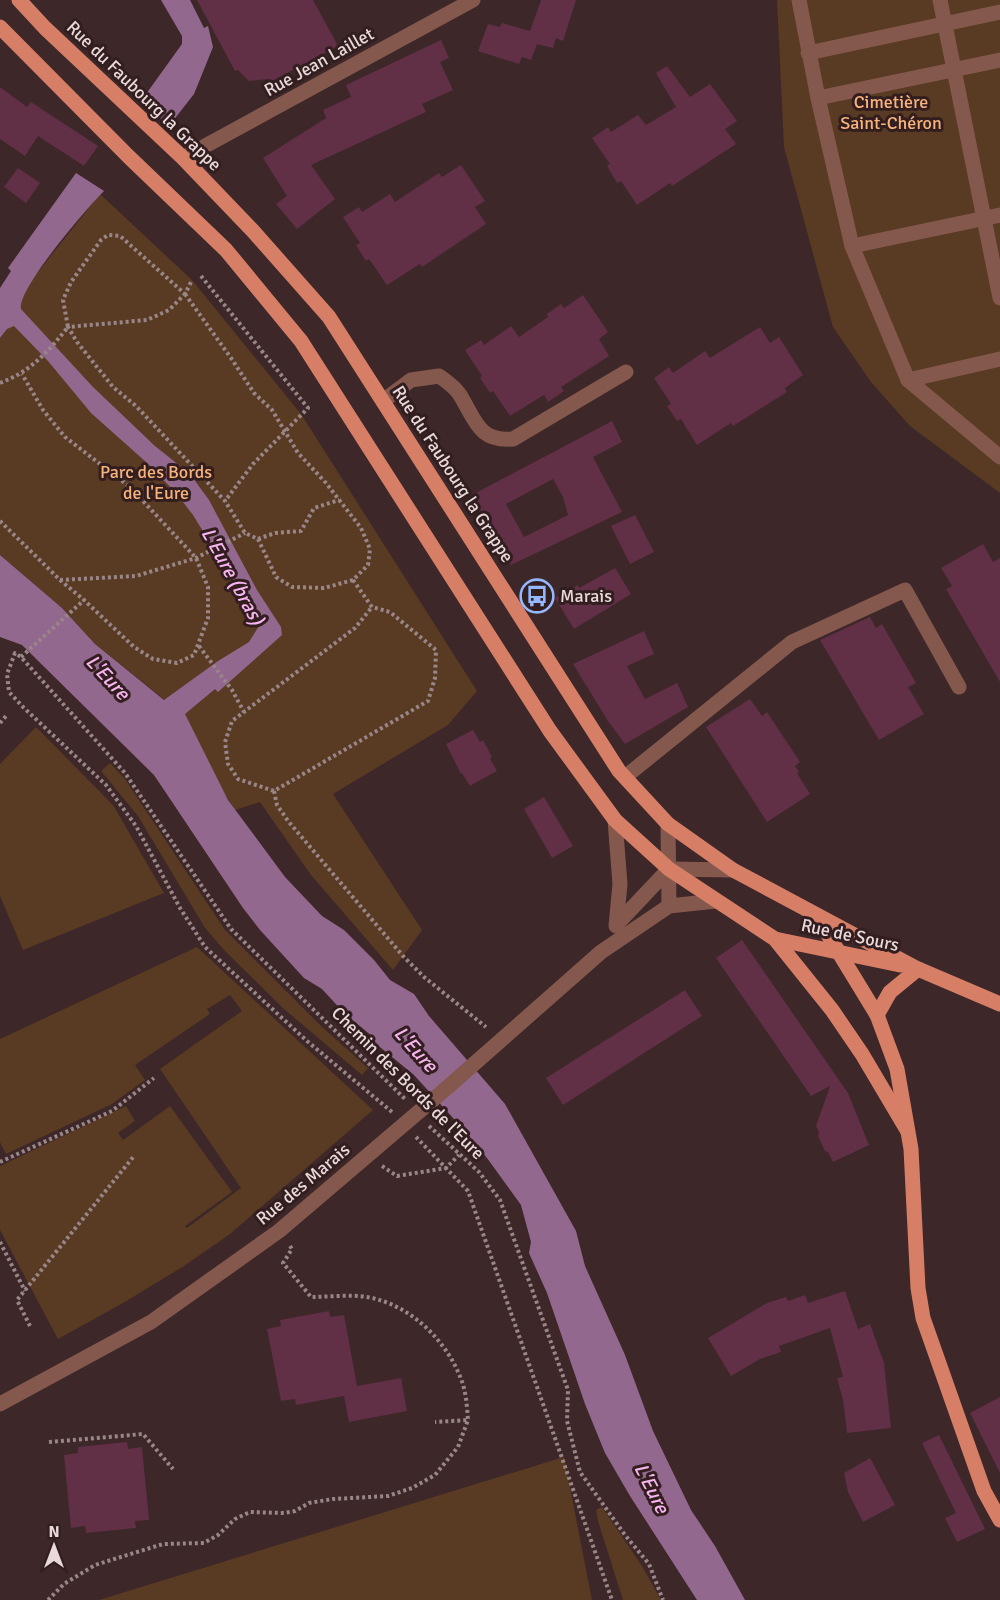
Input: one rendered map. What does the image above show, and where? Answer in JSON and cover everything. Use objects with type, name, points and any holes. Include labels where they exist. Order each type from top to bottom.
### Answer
[{"type":"main road","name":"Rue du Faubourg la Grappe","points":[[19,0],[45,28],[183,158],[253,231],[329,317],[619,771],[668,824],[733,870],[816,915],[877,1015],[897,1070],[911,1149],[918,1288],[923,1318],[984,1491],[1000,1520]]},
{"type":"main road","name":"Rue du Faubourg la Grappe","points":[[0,27],[129,158],[226,250],[301,341],[550,731],[615,820],[669,868],[775,939],[832,1010],[862,1054],[907,1130]]},
{"type":"main road","name":"Rue de Sours","points":[[816,915],[918,969],[1000,1004]]},
{"type":"main road","name":"Rue de Sours","points":[[775,939],[918,969]]},
{"type":"main road","points":[[877,1015],[890,992],[918,969]]},
{"type":"street","name":"Rue Jean Laillet","points":[[183,158],[473,0]]},
{"type":"street","points":[[799,0],[818,99],[852,246],[908,380],[1000,457]]},
{"type":"street","points":[[940,0],[1000,298]]},
{"type":"street","points":[[808,52],[1000,12]]},
{"type":"street","points":[[818,99],[1000,60]]},
{"type":"street","points":[[852,246],[1000,215]]},
{"type":"street","points":[[908,380],[1000,360]]},
{"type":"street","points":[[383,401],[411,380],[439,376],[458,393],[477,426],[487,436],[501,440],[513,439],[626,372]]},
{"type":"street","points":[[625,777],[792,642],[905,590],[959,687]]},
{"type":"street","name":"Rue des Marais","points":[[615,820],[620,884],[617,924]]},
{"type":"street","points":[[668,824],[669,906]]},
{"type":"street","points":[[669,868],[733,870]]},
{"type":"street","name":"Rue des Marais","points":[[601,952],[617,924],[669,868]]},
{"type":"street","name":"Rue des Marais","points":[[0,1404],[151,1322],[279,1231],[601,952],[669,906],[716,901]]},
{"type":"path","points":[[108,235],[120,236],[185,294],[254,393],[272,411],[285,430],[298,453],[361,528],[370,549],[368,565],[352,580],[324,588],[292,587],[276,577],[258,539],[245,533],[225,501],[95,367],[68,327],[63,300],[71,282],[101,240],[108,235]]},
{"type":"path","points":[[201,276],[308,408],[253,464],[225,501]]},
{"type":"path","points":[[0,383],[22,374],[59,339],[68,327],[147,320],[169,310],[185,294],[192,280]]},
{"type":"path","points":[[0,521],[60,580],[134,647],[153,659],[177,663],[194,655],[208,618],[208,587],[196,558],[130,487],[65,436],[43,411],[22,374]]},
{"type":"path","points":[[258,539],[275,533],[301,531],[314,508],[339,500]]},
{"type":"path","points":[[60,580],[136,576],[196,558],[245,533]]},
{"type":"path","points":[[352,580],[372,607],[390,612],[436,650],[435,678],[428,701],[274,791],[238,779],[228,764],[225,742],[232,721],[355,628],[372,607]]},
{"type":"path","points":[[21,657],[84,600]]},
{"type":"path","points":[[199,646],[232,690],[244,712]]},
{"type":"path","name":"Chemin des Bords de l'Eure","points":[[398,1119],[382,1102],[307,1041],[205,947],[180,908],[135,826],[106,785],[9,692],[7,674],[15,653],[126,772],[231,929],[395,1087],[409,1104]]},
{"type":"path","points":[[0,723],[6,716]]},
{"type":"path","points":[[274,791],[277,805],[288,821],[404,956],[424,977],[455,1000],[496,1045]]},
{"type":"path","points":[[0,1162],[112,1111],[154,1078]]},
{"type":"path","name":"Chemin des Bords de l'Eure","points":[[424,1120],[459,1155],[480,1172],[500,1200],[568,1390],[567,1421],[580,1472],[625,1535],[649,1564],[663,1600]]},
{"type":"path","points":[[414,1135],[468,1191],[612,1600]]},
{"type":"path","points":[[368,1156],[397,1176],[446,1168],[459,1155]]},
{"type":"path","points":[[30,1326],[17,1300],[134,1156]]},
{"type":"path","points":[[48,1600],[63,1584],[95,1565],[163,1544],[204,1542],[218,1535],[235,1519],[250,1512],[284,1513],[295,1511],[309,1503],[358,1496],[388,1496],[412,1488],[435,1475],[458,1447],[468,1420],[462,1379],[437,1339],[418,1320],[398,1307],[375,1298],[311,1297],[283,1263],[292,1249],[279,1231]]},
{"type":"path","points":[[0,1242],[25,1291]]},
{"type":"path","points":[[435,1422],[468,1420]]},
{"type":"path","points":[[50,1442],[142,1434],[173,1469]]},
{"type":"green space","name":"Cimetière Saint-Chéron","points":[[777,0],[1000,0],[1000,493],[910,426],[871,382],[833,327],[784,147]]},
{"type":"green space","name":"Parc des Bords de l'Eure","points":[[100,194],[192,280],[301,414],[477,691],[448,725],[333,794],[422,930],[393,970],[311,875],[260,802],[235,810],[165,700],[95,644],[62,608],[0,555],[0,338],[7,329],[30,282]]},
{"type":"green space","points":[[36,727],[113,805],[164,893],[23,950],[0,896],[0,764]]},
{"type":"green space","points":[[110,763],[125,779],[225,930],[320,1025],[368,1068],[362,1075],[284,1009],[205,928],[138,816],[101,771]]},
{"type":"green space","points":[[197,947],[373,1110],[230,1234],[184,1266],[58,1339],[0,1230],[0,1166],[126,1106],[135,1121],[118,1133],[123,1140],[170,1106],[232,1192],[185,1226],[187,1228],[241,1188],[160,1069],[242,1011],[230,995],[207,1009],[210,1014],[135,1065],[145,1080],[112,1104],[6,1154],[0,1142],[0,1039]]},
{"type":"green space","points":[[564,1457],[592,1600],[99,1600]]},
{"type":"green space","points":[[602,1507],[642,1566],[661,1600],[623,1600],[598,1521],[596,1510]]},
{"type":"water","points":[[161,0],[190,0],[204,28],[208,26],[213,47],[194,94],[169,126],[141,101],[182,44],[182,36]]},
{"type":"water","points":[[76,173],[104,191],[41,267],[23,299],[21,309],[93,387],[155,446],[190,474],[209,500],[257,590],[281,627],[282,635],[218,692],[215,689],[185,714],[228,800],[285,877],[322,916],[344,930],[390,980],[414,994],[429,1016],[505,1104],[576,1231],[585,1266],[625,1355],[653,1431],[691,1510],[715,1546],[745,1600],[697,1600],[630,1496],[605,1453],[585,1404],[547,1293],[529,1253],[531,1242],[521,1205],[487,1158],[414,1075],[375,1043],[372,1036],[345,1014],[322,989],[304,978],[260,930],[154,775],[22,645],[0,637],[0,555],[62,608],[95,644],[164,700],[249,642],[259,626],[257,619],[193,515],[176,493],[146,462],[91,413],[48,361],[14,326],[7,329],[0,338],[0,288],[11,271],[8,268]]},
{"type":"building","points":[[197,0],[313,0],[338,46],[270,82],[268,79],[249,81],[238,70],[235,71]]},
{"type":"building","points":[[541,0],[576,0],[563,41],[556,38],[553,48],[537,44],[531,60],[522,57],[519,64],[478,51],[488,24],[500,27],[502,23],[530,31]]},
{"type":"building","points":[[441,40],[449,58],[440,62],[453,90],[422,104],[426,112],[311,165],[335,199],[297,229],[276,204],[287,196],[263,158],[326,118],[323,110],[351,97],[346,85]]},
{"type":"building","points":[[667,66],[690,97],[710,84],[737,121],[725,129],[736,144],[672,186],[670,183],[637,205],[621,181],[617,183],[607,166],[610,164],[592,138],[608,127],[611,132],[638,115],[646,125],[676,107],[656,73]]},
{"type":"building","points":[[0,87],[27,107],[31,102],[98,146],[84,166],[38,136],[25,156],[0,139]]},
{"type":"building","points":[[461,165],[485,201],[475,207],[486,224],[422,267],[420,264],[387,285],[369,259],[366,261],[356,245],[360,243],[343,217],[359,207],[362,212],[390,194],[395,202],[439,173],[442,177]]},
{"type":"building","points":[[18,168],[40,183],[26,203],[4,187]]},
{"type":"building","points":[[583,295],[608,332],[599,339],[609,356],[561,387],[564,391],[548,402],[544,395],[510,416],[493,391],[490,393],[465,350],[481,340],[484,345],[511,326],[519,337],[548,317],[547,314],[561,304],[564,308]]},
{"type":"building","points":[[760,327],[770,343],[779,337],[803,375],[785,388],[787,392],[733,426],[731,423],[697,445],[681,419],[677,421],[667,406],[671,404],[654,378],[669,367],[673,373],[705,351],[710,358]]},
{"type":"building","points":[[612,421],[622,442],[593,457],[622,512],[511,565],[470,496]],"holes":[[[553,479],[563,497],[568,515],[524,537],[506,504]]]},
{"type":"building","points":[[635,515],[654,552],[630,564],[611,526]]},
{"type":"building","points":[[983,544],[993,562],[1000,558],[1000,682],[946,589],[952,586],[941,568]]},
{"type":"building","points":[[615,568],[631,594],[574,629],[555,598]]},
{"type":"building","points":[[870,617],[876,628],[882,624],[916,683],[908,687],[924,714],[879,740],[820,640]]},
{"type":"building","points":[[644,631],[654,654],[627,666],[645,699],[677,683],[688,707],[625,744],[573,664]]},
{"type":"building","points":[[750,699],[762,716],[767,712],[800,762],[795,766],[799,772],[797,773],[810,794],[767,822],[706,727]]},
{"type":"building","points":[[473,730],[480,742],[483,740],[497,771],[470,786],[461,774],[446,744]]},
{"type":"building","points":[[544,797],[573,846],[552,858],[524,809]]},
{"type":"building","points":[[742,940],[848,1093],[869,1145],[833,1162],[828,1152],[825,1151],[816,1126],[830,1086],[811,1096],[716,958]]},
{"type":"building","points":[[685,990],[702,1016],[563,1105],[546,1078]]},
{"type":"building","points":[[845,1291],[858,1329],[870,1324],[884,1363],[891,1428],[847,1433],[843,1400],[837,1378],[843,1377],[830,1328],[779,1346],[781,1352],[760,1359],[731,1376],[708,1338],[767,1303],[786,1297],[788,1301],[805,1295],[808,1303]]},
{"type":"building","points":[[329,1311],[330,1317],[344,1315],[357,1386],[401,1378],[407,1411],[349,1422],[344,1396],[296,1405],[295,1399],[281,1401],[267,1329],[281,1326],[280,1320]]},
{"type":"building","points":[[1000,1397],[1000,1473],[970,1413]]},
{"type":"building","points":[[939,1435],[985,1529],[957,1542],[945,1518],[956,1513],[922,1443]]},
{"type":"building","points":[[127,1442],[128,1449],[142,1447],[149,1520],[135,1521],[136,1528],[86,1533],[85,1526],[71,1528],[64,1455],[78,1453],[78,1447]]},
{"type":"building","points":[[870,1458],[895,1505],[863,1522],[848,1492],[844,1473]]},
{"type":"place","name":"Marais","points":[[537,596]]},
{"type":"water label","name":"L'Eure (bras)","points":[[233,576]]},
{"type":"water label","name":"L'Eure","points":[[108,677]]},
{"type":"water label","name":"L'Eure","points":[[416,1049]]},
{"type":"water label","name":"L'Eure","points":[[652,1488]]}]
